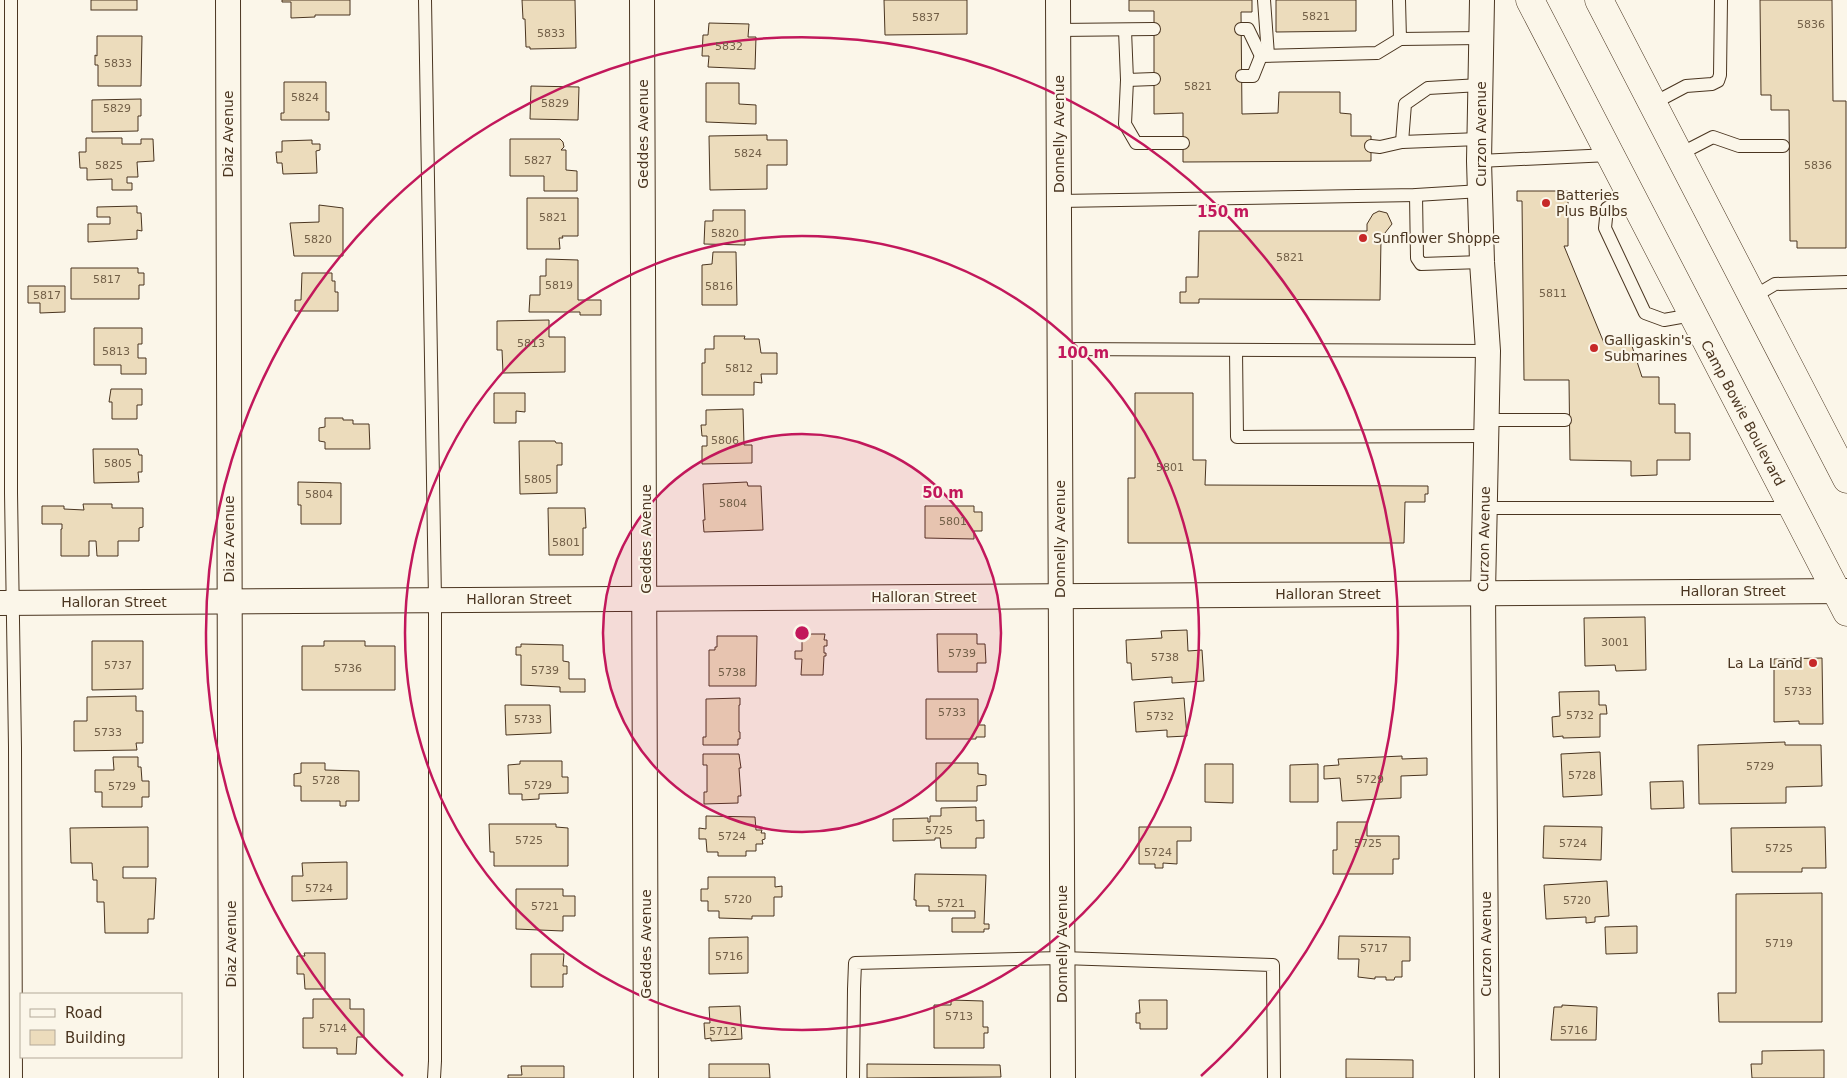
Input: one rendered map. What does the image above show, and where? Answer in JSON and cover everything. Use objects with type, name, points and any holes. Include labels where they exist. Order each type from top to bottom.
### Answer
[{"type":"main road","name":"Camp Bowie Boulevard","points":[[1530,0],[1793,508],[1844,598]]},
{"type":"main road","points":[[1604,4],[1678,155],[1847,479]]},
{"type":"street","name":"Diaz Avenue","points":[[228,0],[231,1078]]},
{"type":"street","name":"Geddes Avenue","points":[[642,0],[646,598],[646,1078]]},
{"type":"street","name":"Donnelly Avenue","points":[[1058,0],[1063,1078]]},
{"type":"street","name":"Curzon Avenue","points":[[1482,0],[1479,150],[1482,262],[1488,351],[1483,593],[1487,1078]]},
{"type":"street","name":"Halloran Street","points":[[7,603],[1483,593],[1844,598]]},
{"type":"lane","points":[[11,0],[11,492],[7,603],[16,1078]]},
{"type":"lane","points":[[424,0],[435,600],[436,1061],[434,1078]]},
{"type":"lane","points":[[1242,76],[1253,76],[1264,55],[1264,0]]},
{"type":"lane","points":[[1399,0],[1400,39]]},
{"type":"lane","points":[[1652,104],[1686,86],[1712,84],[1718,81],[1720,75],[1721,0]]},
{"type":"lane","points":[[1241,29],[1248,29],[1264,55]]},
{"type":"lane","points":[[1058,30],[1154,30]]},
{"type":"lane","points":[[1126,30],[1127,80],[1125,124],[1136,143],[1183,143]]},
{"type":"lane","points":[[1264,55],[1376,53],[1400,39],[1481,38]]},
{"type":"lane","points":[[1127,80],[1154,79]]},
{"type":"lane","points":[[1402,142],[1405,104],[1428,88],[1480,85]]},
{"type":"lane","points":[[1678,155],[1713,137],[1738,146],[1783,146]]},
{"type":"lane","points":[[1371,146],[1380,147],[1402,142],[1479,150],[1610,155]]},
{"type":"lane","points":[[1059,201],[1416,195],[1481,191]]},
{"type":"lane","points":[[1416,195],[1417,258],[1421,264],[1482,262]]},
{"type":"lane","points":[[1631,196],[1606,208],[1605,228],[1645,313],[1664,320],[1692,315]]},
{"type":"lane","points":[[1753,297],[1775,284],[1847,282]]},
{"type":"lane","points":[[1060,349],[1488,351]]},
{"type":"lane","points":[[1236,350],[1236,437],[1487,428],[1565,420]]},
{"type":"lane","points":[[1485,508],[1793,508]]},
{"type":"lane","points":[[854,1078],[855,963],[1062,958],[1273,965],[1274,1078]]},
{"type":"building","points":[[91,0],[137,0],[137,10],[91,10]]},
{"type":"building","points":[[282,0],[350,0],[350,15],[315,15],[315,17],[291,18],[291,2],[282,2]]},
{"type":"building","points":[[522,0],[575,0],[576,48],[530,49],[530,47],[526,47]]},
{"type":"building","points":[[884,0],[967,0],[967,34],[885,35]]},
{"type":"building","points":[[1129,0],[1252,0],[1252,12],[1241,12],[1242,114],[1278,113],[1279,92],[1340,92],[1340,113],[1351,114],[1351,136],[1371,136],[1371,161],[1183,162],[1183,113],[1154,114],[1154,11],[1129,11]]},
{"type":"building","points":[[1276,0],[1356,0],[1356,31],[1276,32]]},
{"type":"building","points":[[1760,0],[1832,0],[1833,101],[1846,101],[1846,248],[1797,248],[1797,241],[1790,241],[1789,110],[1771,110],[1771,95],[1761,95]]},
{"type":"building","points":[[709,23],[749,24],[748,37],[756,37],[755,69],[708,67],[709,56],[702,56],[703,35],[708,35]]},
{"type":"building","points":[[97,36],[142,36],[141,86],[98,86],[98,65],[95,65]]},
{"type":"building","points":[[284,82],[326,82],[326,112],[329,112],[329,120],[281,120],[281,113],[284,113]]},
{"type":"building","points":[[706,83],[739,83],[739,104],[756,105],[756,124],[706,122]]},
{"type":"building","points":[[531,86],[579,87],[578,120],[530,119]]},
{"type":"building","points":[[141,99],[141,116],[138,116],[138,131],[92,132],[92,100]]},
{"type":"building","points":[[767,135],[767,140],[787,140],[787,165],[767,165],[767,189],[710,190],[709,136]]},
{"type":"building","points":[[86,138],[122,138],[122,144],[141,144],[141,139],[153,139],[154,161],[137,162],[138,177],[127,177],[127,183],[132,183],[132,190],[112,190],[112,179],[87,180],[87,168],[80,168],[79,152],[86,152]]},
{"type":"building","points":[[510,139],[560,139],[564,147],[561,150],[566,150],[566,170],[577,171],[577,191],[544,191],[544,176],[510,176]]},
{"type":"building","points":[[312,140],[312,144],[320,144],[320,150],[316,151],[317,173],[283,174],[282,163],[277,163],[276,152],[282,152],[282,141]]},
{"type":"building","points":[[1517,191],[1568,191],[1568,246],[1564,246],[1604,343],[1630,340],[1642,377],[1659,377],[1659,404],[1675,404],[1675,433],[1690,433],[1690,460],[1657,460],[1657,475],[1631,476],[1631,461],[1570,460],[1569,380],[1524,380],[1522,201],[1517,201]]},
{"type":"building","points":[[527,198],[578,198],[578,236],[562,236],[563,238],[559,238],[560,249],[527,249]]},
{"type":"building","points":[[319,205],[343,208],[343,256],[294,256],[290,223],[319,222]]},
{"type":"building","points":[[137,206],[137,213],[141,213],[142,231],[137,230],[137,239],[88,242],[88,224],[110,224],[110,217],[97,217],[97,207]]},
{"type":"building","points":[[713,210],[745,210],[745,245],[704,244],[705,221],[713,221]]},
{"type":"building","points":[[1379,211],[1387,213],[1392,224],[1381,238],[1380,300],[1199,299],[1199,303],[1180,303],[1180,292],[1186,292],[1186,277],[1198,277],[1199,231],[1367,231],[1367,224],[1373,214]]},
{"type":"building","points":[[713,252],[736,252],[737,305],[702,305],[702,265],[712,264]]},
{"type":"building","points":[[546,259],[578,260],[578,300],[601,300],[601,315],[580,315],[580,312],[529,312],[530,295],[540,295],[540,276],[546,276]]},
{"type":"building","points":[[71,268],[138,268],[138,273],[144,273],[144,285],[139,285],[139,299],[71,299]]},
{"type":"building","points":[[302,273],[332,273],[332,281],[335,281],[335,292],[338,292],[338,311],[295,311],[295,300],[301,300]]},
{"type":"building","points":[[28,286],[65,286],[65,312],[40,313],[40,303],[28,303]]},
{"type":"building","points":[[549,320],[549,337],[565,337],[565,372],[503,373],[502,350],[497,350],[497,321]]},
{"type":"building","points":[[94,328],[142,328],[142,344],[138,344],[138,358],[146,358],[146,374],[121,374],[121,365],[94,365]]},
{"type":"building","points":[[714,336],[745,336],[744,339],[759,339],[761,353],[777,353],[777,374],[761,374],[762,383],[754,382],[754,395],[702,395],[702,363],[705,363],[705,349],[714,349]]},
{"type":"building","points":[[111,389],[142,389],[142,405],[137,405],[137,419],[112,419],[112,402],[109,402]]},
{"type":"building","points":[[494,393],[525,393],[525,412],[516,411],[516,423],[494,423]]},
{"type":"building","points":[[1135,393],[1193,393],[1193,460],[1206,460],[1205,485],[1428,486],[1428,494],[1425,494],[1425,502],[1405,502],[1404,543],[1128,543],[1128,478],[1135,478]]},
{"type":"building","points":[[743,409],[744,445],[752,445],[752,463],[702,464],[702,446],[707,446],[707,436],[702,436],[701,425],[706,425],[706,410]]},
{"type":"building","points":[[325,418],[343,418],[343,420],[353,420],[353,424],[369,424],[370,449],[325,449],[325,442],[319,441],[319,428],[325,427]]},
{"type":"building","points":[[519,441],[555,441],[556,443],[562,443],[562,465],[557,465],[557,493],[520,494]]},
{"type":"building","points":[[93,449],[138,449],[139,455],[142,455],[142,472],[138,472],[139,482],[94,483]]},
{"type":"building","points":[[298,482],[341,483],[341,524],[301,524],[301,505],[298,505]]},
{"type":"building","points":[[747,482],[748,486],[761,486],[763,530],[704,532],[703,484]]},
{"type":"building","points":[[83,504],[112,504],[112,508],[143,508],[143,527],[139,528],[139,541],[118,541],[118,556],[97,556],[96,541],[89,541],[89,556],[61,556],[62,524],[42,524],[42,506],[64,506],[64,509],[84,510]]},
{"type":"building","points":[[925,506],[974,506],[974,512],[982,512],[982,531],[974,531],[974,539],[925,538]]},
{"type":"building","points":[[548,508],[585,508],[586,528],[583,528],[583,555],[549,555]]},
{"type":"building","points":[[1645,617],[1646,670],[1616,671],[1615,665],[1585,666],[1584,618]]},
{"type":"building","points":[[1187,630],[1188,651],[1202,650],[1204,681],[1172,683],[1172,677],[1132,680],[1131,663],[1127,663],[1126,640],[1162,638],[1161,631]]},
{"type":"building","points":[[802,634],[825,634],[824,640],[827,640],[827,646],[824,646],[826,656],[824,656],[823,675],[801,675],[802,659],[795,659],[795,651],[802,651]]},
{"type":"building","points":[[937,634],[977,634],[977,644],[985,644],[986,663],[977,663],[977,672],[938,672]]},
{"type":"building","points":[[717,636],[757,636],[756,686],[709,686],[709,650],[715,650],[715,647],[717,647]]},
{"type":"building","points":[[92,641],[143,641],[143,689],[92,690]]},
{"type":"building","points":[[324,641],[365,641],[365,646],[395,646],[395,690],[302,690],[302,646],[324,646]]},
{"type":"building","points":[[521,644],[563,645],[563,661],[569,662],[569,679],[585,679],[585,692],[560,692],[560,687],[521,685],[521,655],[516,655],[516,647],[521,647]]},
{"type":"building","points":[[1822,658],[1823,724],[1799,724],[1799,721],[1774,722],[1774,659]]},
{"type":"building","points":[[1599,691],[1599,705],[1606,705],[1607,714],[1600,714],[1600,737],[1553,737],[1552,717],[1560,716],[1559,692]]},
{"type":"building","points":[[136,696],[136,711],[143,711],[143,743],[136,743],[137,750],[74,751],[74,721],[87,721],[87,697]]},
{"type":"building","points":[[740,698],[740,739],[738,739],[738,745],[703,745],[703,737],[706,737],[706,699]]},
{"type":"building","points":[[1184,698],[1187,736],[1167,737],[1167,730],[1136,732],[1134,702]]},
{"type":"building","points":[[926,699],[978,699],[978,725],[985,725],[985,737],[976,737],[976,739],[926,739]]},
{"type":"building","points":[[505,705],[550,705],[551,733],[506,735]]},
{"type":"building","points":[[1785,742],[1785,745],[1821,745],[1822,786],[1786,787],[1786,803],[1699,804],[1698,745]]},
{"type":"building","points":[[1600,752],[1602,795],[1563,797],[1561,754]]},
{"type":"building","points":[[703,754],[739,754],[741,796],[738,796],[738,803],[704,804],[704,792],[707,792],[707,765],[703,765]]},
{"type":"building","points":[[1402,756],[1402,759],[1427,758],[1427,775],[1401,776],[1401,798],[1342,801],[1340,778],[1324,779],[1324,766],[1339,765],[1338,759]]},
{"type":"building","points":[[113,757],[138,757],[138,767],[141,767],[142,781],[149,781],[149,797],[142,797],[142,807],[102,807],[102,792],[95,792],[95,770],[114,770]]},
{"type":"building","points":[[520,761],[562,761],[562,777],[568,777],[568,793],[539,794],[539,799],[522,800],[522,794],[509,794],[508,765],[520,764]]},
{"type":"building","points":[[301,763],[325,763],[325,770],[359,771],[359,801],[346,801],[346,806],[340,806],[340,801],[301,801],[301,786],[294,786],[294,774],[301,773]]},
{"type":"building","points":[[936,763],[978,763],[978,774],[986,775],[986,785],[977,786],[977,801],[936,801]]},
{"type":"building","points":[[1205,764],[1233,764],[1233,803],[1205,802]]},
{"type":"building","points":[[1318,764],[1318,802],[1290,802],[1290,765]]},
{"type":"building","points":[[1683,781],[1684,808],[1651,809],[1650,782]]},
{"type":"building","points":[[976,807],[976,821],[984,820],[984,838],[976,838],[976,848],[941,848],[940,838],[935,838],[935,840],[893,841],[893,819],[928,818],[928,822],[930,822],[930,816],[941,816],[941,808]]},
{"type":"building","points":[[706,816],[755,817],[756,830],[762,830],[761,833],[765,833],[765,839],[762,840],[763,844],[756,844],[756,851],[746,851],[746,856],[718,856],[718,852],[707,852],[706,839],[699,839],[699,828],[706,829]]},
{"type":"building","points":[[1337,822],[1367,822],[1367,836],[1399,836],[1399,859],[1393,859],[1393,874],[1333,874],[1333,850],[1337,850]]},
{"type":"building","points":[[489,824],[556,824],[556,827],[568,828],[568,866],[494,866],[494,852],[490,852]]},
{"type":"building","points":[[1544,826],[1602,827],[1601,860],[1543,858]]},
{"type":"building","points":[[148,827],[148,867],[123,867],[123,878],[156,878],[154,919],[148,919],[148,933],[105,933],[104,902],[97,902],[97,880],[93,880],[92,863],[71,863],[70,828]]},
{"type":"building","points":[[1139,827],[1191,827],[1191,841],[1177,841],[1177,864],[1163,863],[1163,868],[1155,868],[1155,864],[1139,864]]},
{"type":"building","points":[[1825,827],[1826,868],[1802,868],[1802,872],[1732,872],[1731,828]]},
{"type":"building","points":[[347,862],[347,899],[292,901],[292,876],[303,876],[302,863]]},
{"type":"building","points":[[915,874],[986,875],[984,924],[989,924],[989,929],[984,929],[984,932],[952,932],[952,918],[975,918],[975,911],[929,911],[929,906],[916,906],[916,900],[914,900]]},
{"type":"building","points":[[708,877],[775,877],[775,887],[782,886],[782,897],[774,897],[774,916],[752,916],[752,919],[719,918],[719,911],[708,911],[708,901],[701,901],[701,889],[708,889]]},
{"type":"building","points":[[1607,881],[1609,916],[1595,917],[1595,922],[1586,923],[1586,917],[1546,919],[1544,885]]},
{"type":"building","points":[[516,889],[563,889],[563,896],[575,896],[575,916],[563,916],[563,931],[516,929]]},
{"type":"building","points":[[1822,893],[1822,1022],[1719,1022],[1718,993],[1736,993],[1736,894]]},
{"type":"building","points":[[1637,926],[1637,953],[1606,954],[1605,927]]},
{"type":"building","points":[[1339,936],[1410,937],[1410,961],[1402,961],[1402,977],[1395,977],[1394,980],[1386,980],[1386,977],[1375,977],[1375,979],[1358,977],[1359,959],[1338,959]]},
{"type":"building","points":[[748,937],[748,973],[709,974],[709,938]]},
{"type":"building","points":[[304,953],[325,953],[325,989],[305,989],[304,974],[297,974],[297,956],[305,956]]},
{"type":"building","points":[[531,954],[564,954],[563,966],[567,966],[567,974],[563,974],[563,987],[531,987]]},
{"type":"building","points":[[313,999],[350,999],[350,1009],[364,1009],[364,1037],[357,1037],[356,1054],[337,1054],[337,1048],[303,1048],[303,1018],[313,1018]]},
{"type":"building","points":[[951,1000],[983,1001],[983,1027],[988,1027],[988,1033],[984,1033],[984,1048],[934,1048],[934,1005],[951,1005]]},
{"type":"building","points":[[1139,1000],[1167,1000],[1167,1029],[1140,1029],[1140,1023],[1136,1023],[1136,1013],[1140,1013]]},
{"type":"building","points":[[1562,1005],[1597,1007],[1596,1040],[1551,1040],[1554,1007],[1562,1007]]},
{"type":"building","points":[[740,1006],[742,1039],[711,1041],[711,1038],[705,1039],[704,1023],[710,1023],[709,1007]]},
{"type":"building","points":[[1824,1050],[1824,1078],[1752,1078],[1751,1064],[1762,1064],[1762,1051]]},
{"type":"building","points":[[1346,1059],[1413,1060],[1413,1078],[1346,1078]]},
{"type":"building","points":[[709,1064],[769,1064],[770,1078],[709,1078]]},
{"type":"building","points":[[867,1064],[1000,1065],[1001,1077],[867,1078]]},
{"type":"building","points":[[521,1066],[564,1066],[564,1078],[508,1078],[508,1075],[522,1075]]},
{"type":"place","name":"Batteries Plus Bulbs","points":[[1546,203]]},
{"type":"place","name":"Sunflower Shoppe","points":[[1363,238]]},
{"type":"place","name":"Galligaskin's Submarines","points":[[1594,348]]},
{"type":"place","name":"La La Land","points":[[1813,663]]}]
